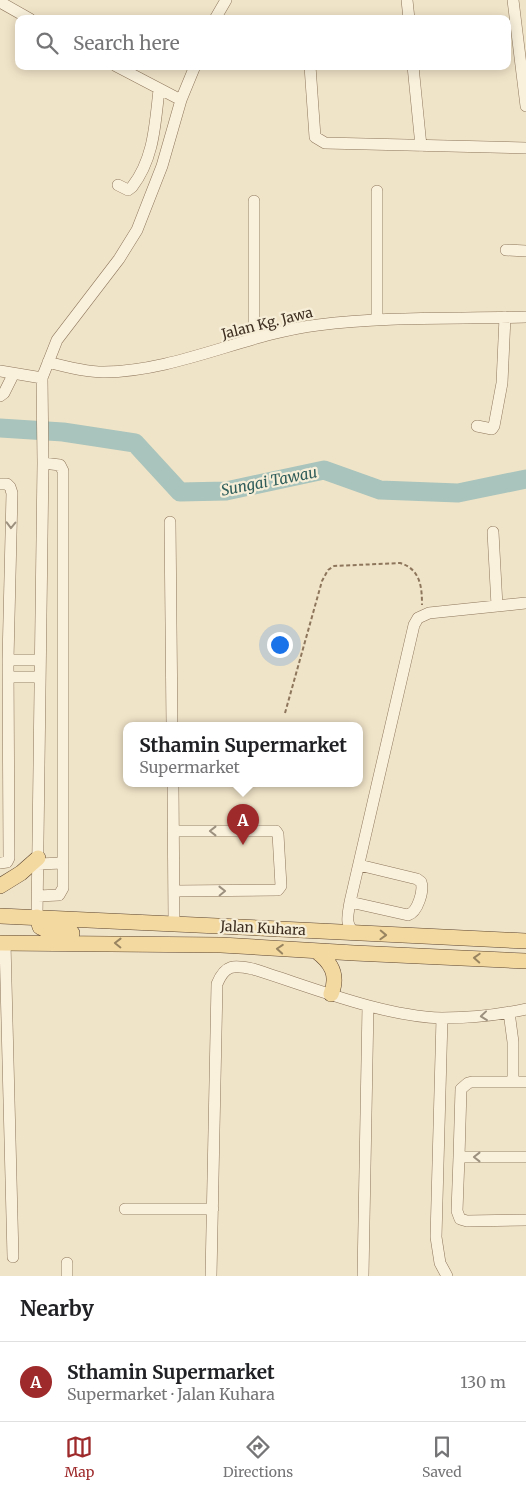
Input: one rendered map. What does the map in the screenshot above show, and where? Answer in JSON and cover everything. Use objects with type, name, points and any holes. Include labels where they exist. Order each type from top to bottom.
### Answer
[{"type":"main road","points":[[0,886],[38,861]]},
{"type":"main road","name":"Jalan Kuhara","points":[[0,916],[526,941]]},
{"type":"main road","points":[[38,918],[40,927],[53,933],[80,933],[89,935],[95,942]]},
{"type":"main road","name":"Jalan Kuhara","points":[[2,943],[95,942],[211,945],[526,961]]},
{"type":"main road","points":[[316,951],[325,958],[335,976],[335,985],[331,994]]},
{"type":"street","points":[[217,15],[226,0]]},
{"type":"street","points":[[407,0],[409,15]]},
{"type":"street","points":[[513,0],[526,106]]},
{"type":"street","points":[[0,2],[23,15]]},
{"type":"street","points":[[0,11],[15,17]]},
{"type":"street","points":[[123,70],[181,100]]},
{"type":"street","points":[[38,918],[40,591],[43,463],[42,378],[57,340],[119,259],[136,230],[162,166],[181,100],[193,70]]},
{"type":"street","points":[[310,70],[315,137],[319,141],[325,143],[526,148]]},
{"type":"street","points":[[413,70],[421,146]]},
{"type":"street","points":[[118,185],[128,190],[132,187],[148,157],[153,141],[159,90]]},
{"type":"street","points":[[377,191],[377,319]]},
{"type":"street","points":[[254,201],[254,339]]},
{"type":"street","points":[[506,250],[526,251]]},
{"type":"street","points":[[478,426],[492,429],[494,426],[502,383],[505,317]]},
{"type":"street","name":"Jalan Kg. Jawa","points":[[48,362],[80,370],[102,372],[126,371],[215,351],[295,328],[377,319],[526,317]]},
{"type":"street","points":[[0,371],[13,375],[42,378]]},
{"type":"street","points":[[0,396],[4,393],[13,375]]},
{"type":"street","points":[[38,896],[59,895],[62,892],[63,864],[63,472],[60,465],[43,463]]},
{"type":"street","points":[[0,484],[7,484],[12,493],[8,660],[9,858],[7,862],[0,863]]},
{"type":"street","points":[[170,522],[172,722]]},
{"type":"street","points":[[493,532],[497,606]]},
{"type":"street","points":[[40,591],[63,590]]},
{"type":"street","points":[[356,934],[350,930],[348,925],[350,902],[414,625],[422,615],[526,603]]},
{"type":"street","points":[[8,660],[40,660]]},
{"type":"street","points":[[8,677],[40,677]]},
{"type":"street","points":[[173,787],[174,923]]},
{"type":"street","points":[[173,831],[276,831],[278,834],[281,886],[278,890],[174,891]]},
{"type":"street","points":[[38,861],[63,864]]},
{"type":"street","points":[[350,902],[408,915],[412,914],[415,910],[422,886],[421,882],[417,879],[359,865]]},
{"type":"street","points":[[2,943],[13,1256]]},
{"type":"street","points":[[211,1276],[217,984],[221,974],[229,967],[246,968],[368,1006],[399,1013],[442,1018],[473,1017],[526,1009]]},
{"type":"street","points":[[363,1276],[368,1006]]},
{"type":"street","points":[[509,1012],[513,1042],[513,1082]]},
{"type":"street","points":[[442,1018],[436,1237],[440,1263],[447,1276]]},
{"type":"street","points":[[526,1082],[472,1082],[461,1089],[458,1212],[460,1219],[468,1221],[526,1220]]},
{"type":"street","points":[[459,1157],[526,1157]]},
{"type":"street","points":[[125,1209],[212,1209]]},
{"type":"street","points":[[67,1263],[67,1276]]},
{"type":"path","points":[[285,712],[322,581],[328,570],[334,566],[400,563],[409,566],[415,573],[422,590],[422,615]]},
{"type":"waterway","name":"Sungai Tawau","points":[[0,428],[63,432],[135,443],[180,492],[226,491],[324,470],[380,490],[458,493],[526,479]]},
{"type":"place","name":"Sthamin Supermarket","points":[[243,845]]}]
